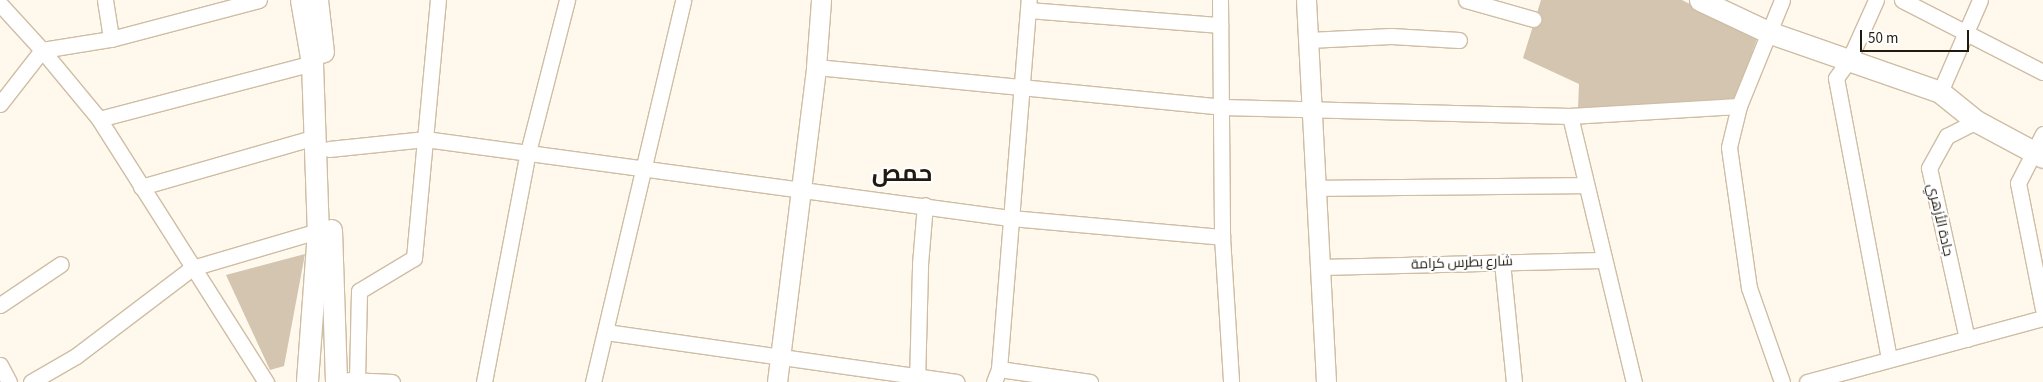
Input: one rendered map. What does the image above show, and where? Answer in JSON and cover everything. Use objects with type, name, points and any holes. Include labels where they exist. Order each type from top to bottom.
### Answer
[{"type":"main road","points":[[301,0],[312,63],[322,143],[343,381]]},
{"type":"main road","points":[[307,382],[318,231],[322,143],[318,0]]},
{"type":"main road","points":[[1700,0],[1768,32],[1940,92],[1976,121],[2040,148]]},
{"type":"street","points":[[105,0],[111,39]]},
{"type":"street","points":[[0,104],[42,50],[111,39],[260,0]]},
{"type":"street","points":[[392,382],[343,381],[359,292],[414,258],[438,0]]},
{"type":"street","points":[[484,382],[528,152],[567,0]]},
{"type":"street","points":[[593,382],[683,0]]},
{"type":"street","points":[[777,382],[816,67],[821,0]]},
{"type":"street","points":[[1220,0],[1222,237],[1230,382]]},
{"type":"street","points":[[1306,0],[1326,382]]},
{"type":"street","points":[[1466,0],[1534,19]]},
{"type":"street","points":[[1782,0],[1740,106],[1729,147],[1749,288],[1782,382]]},
{"type":"street","points":[[1876,0],[1849,60],[1836,78],[1890,359]]},
{"type":"street","points":[[1902,0],[2043,72]]},
{"type":"street","points":[[1940,92],[1980,0]]},
{"type":"street","points":[[1090,382],[996,376],[1029,3],[1220,25]]},
{"type":"street","points":[[0,4],[42,50],[99,119],[266,382]]},
{"type":"street","points":[[1308,40],[1391,36],[1459,40]]},
{"type":"street","points":[[99,119],[312,63]]},
{"type":"street","points":[[816,67],[1222,108],[1570,116],[1740,106]]},
{"type":"street","points":[[1570,116],[1634,382]]},
{"type":"street","name":"جادة الأزهري","points":[[1967,339],[1929,168],[1947,136],[1976,121]]},
{"type":"street","points":[[141,187],[322,143],[424,139],[645,166],[1010,218],[1222,237]]},
{"type":"street","points":[[2040,148],[2018,183],[2043,309]]},
{"type":"street","points":[[1315,188],[1586,185]]},
{"type":"street","points":[[918,379],[920,264],[925,205]]},
{"type":"street","points":[[31,382],[76,356],[192,268],[318,231]]},
{"type":"street","name":"شارع بطرس كرامة","points":[[1319,267],[1604,260]]},
{"type":"street","points":[[1502,262],[1514,382]]},
{"type":"street","points":[[0,305],[61,264]]},
{"type":"street","points":[[1807,382],[2043,318]]},
{"type":"street","points":[[606,332],[918,379],[956,382]]},
{"type":"street","points":[[0,366],[9,382]]},
{"type":"shaded area","points":[[1541,0],[1682,0],[1757,39],[1735,99],[1578,109],[1579,84],[1523,58]]},
{"type":"shaded area","points":[[305,254],[284,366],[270,370],[226,275]]},
{"type":"district","name":"حمص","points":[[902,174]]}]
